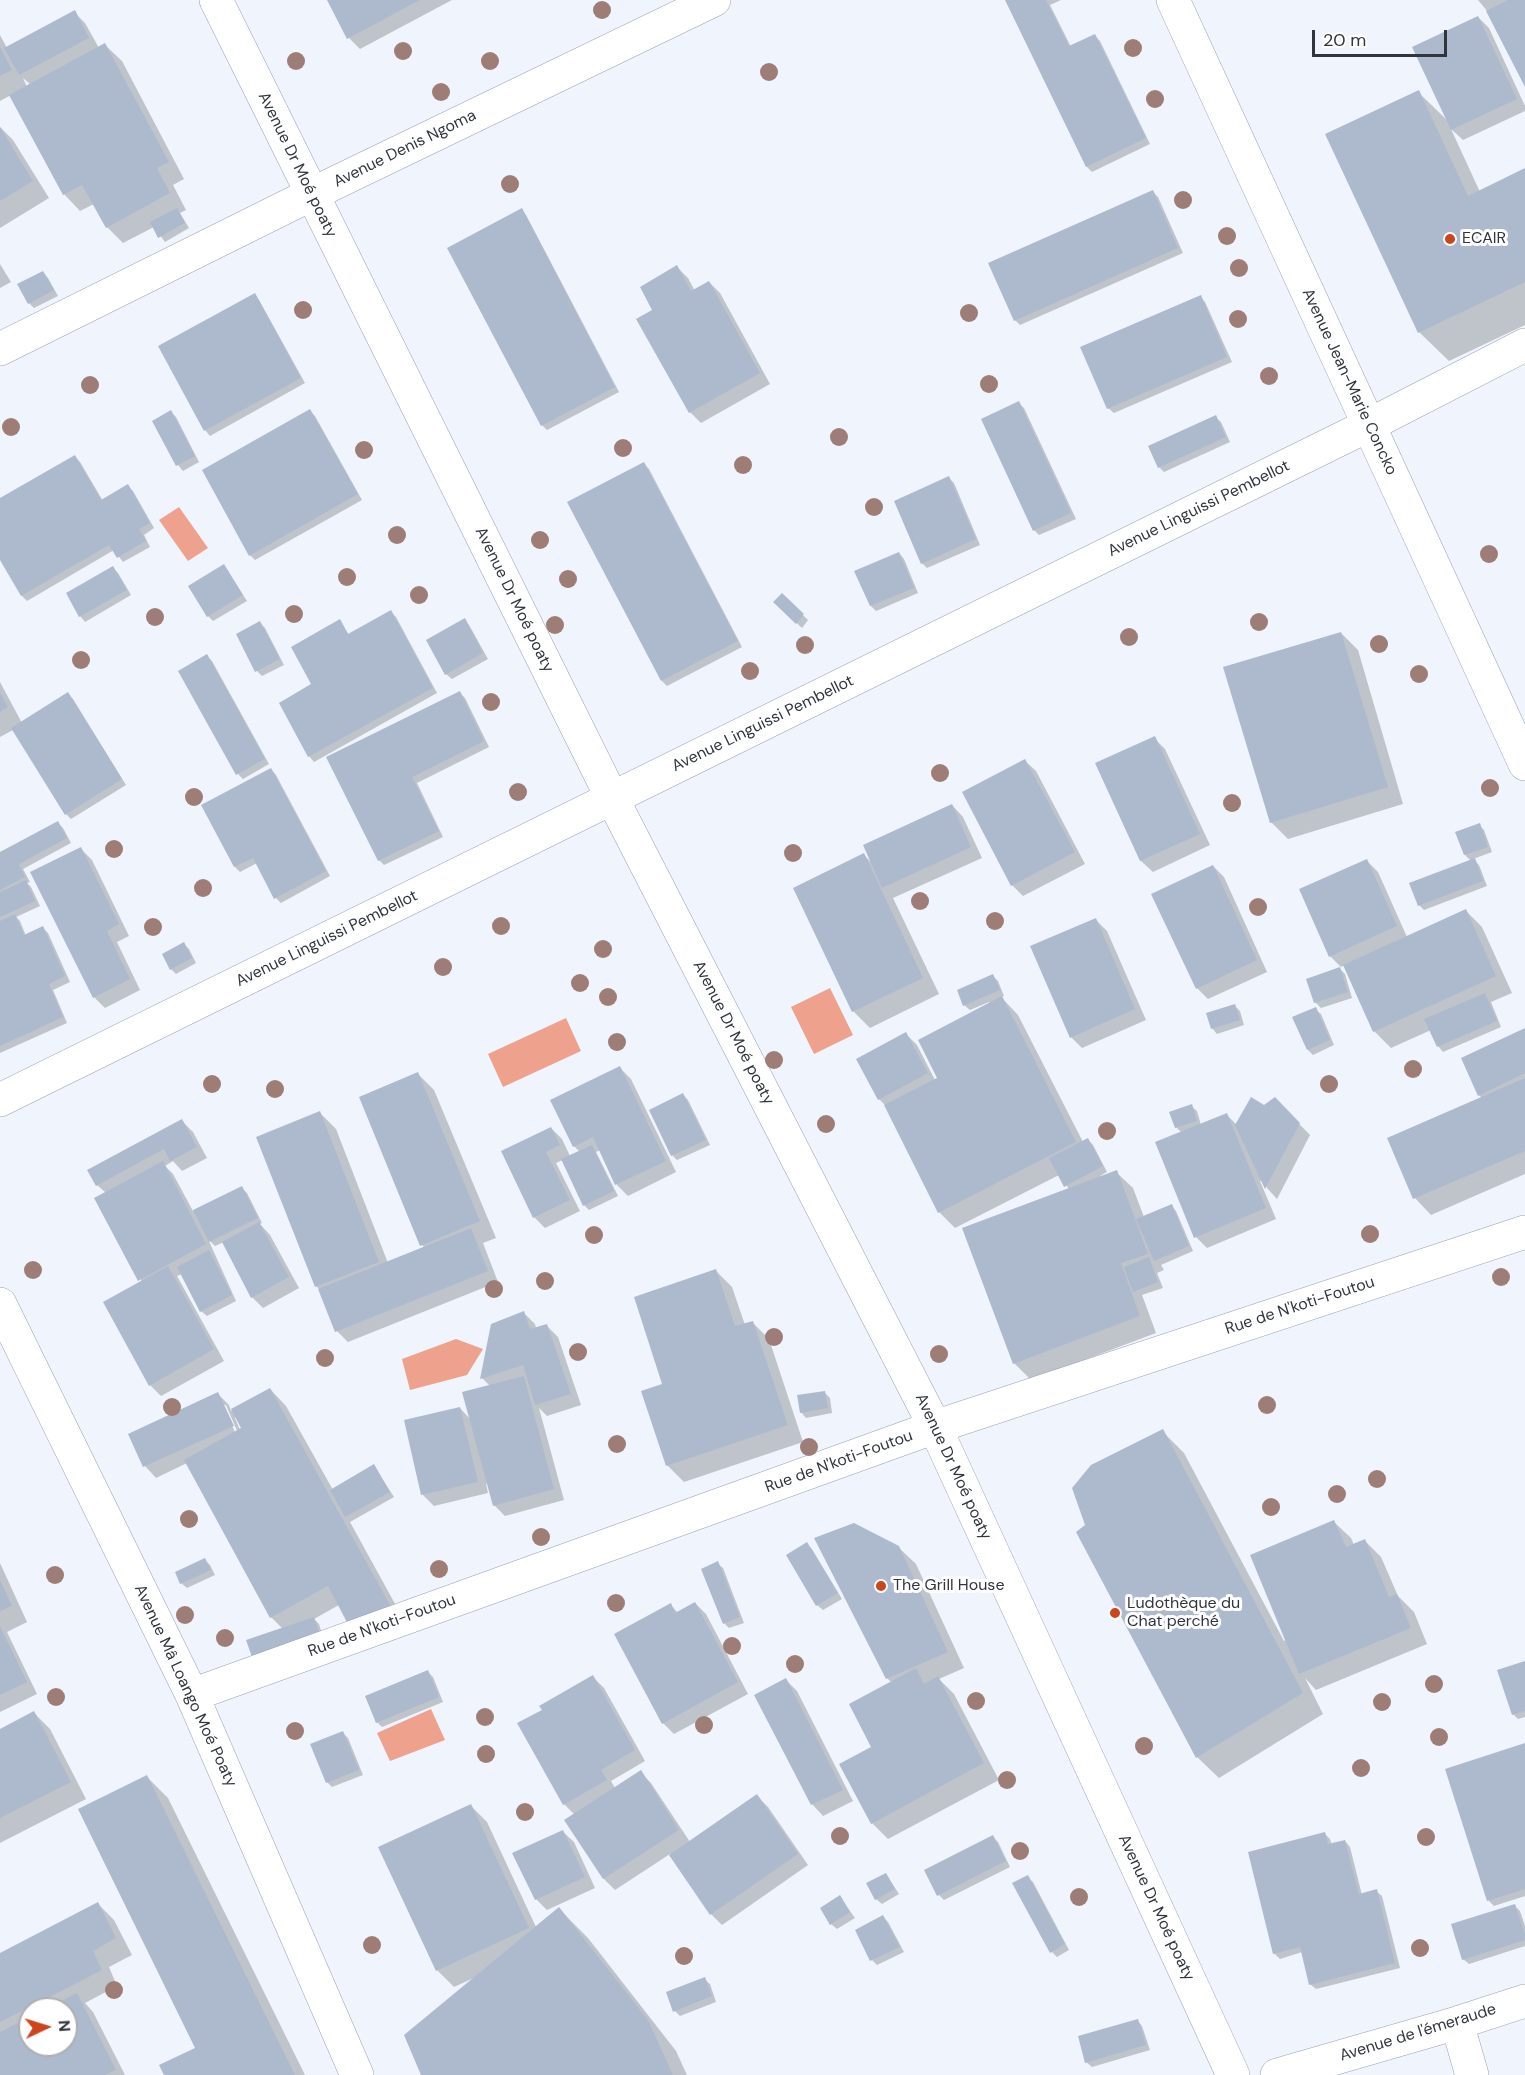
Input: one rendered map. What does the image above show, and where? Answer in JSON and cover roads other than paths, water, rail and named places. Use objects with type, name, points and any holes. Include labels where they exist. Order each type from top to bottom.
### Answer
[{"type":"street","name":"Avenue Dr Moé poaty","points":[[216,0],[612,798],[935,1427],[1233,2075]]},
{"type":"street","name":"Avenue Denis Ngoma","points":[[0,349],[312,194],[714,0]]},
{"type":"street","name":"Avenue Jean-Marie Concko","points":[[1173,0],[1525,764]]},
{"type":"street","name":"Avenue Linguissi Pembellot","points":[[0,1100],[1369,425],[1525,345]]},
{"type":"street","name":"Rue de N'koti-Foutou","points":[[192,1695],[935,1427],[1525,1232]]},
{"type":"street","name":"Avenue Mâ Loango Moé Poaty","points":[[0,1304],[192,1695],[357,2075]]},
{"type":"street","name":"Avenue de l'émeraude","points":[[1277,2075],[1525,2001]]},
{"type":"street","points":[[1457,2023],[1472,2075]]},
{"type":"place","name":"ECAIR","points":[[1450,239]]},
{"type":"place","name":"The Grill House","points":[[881,1586]]},
{"type":"place","name":"Ludothèque du Chat perché","points":[[1115,1613]]}]
